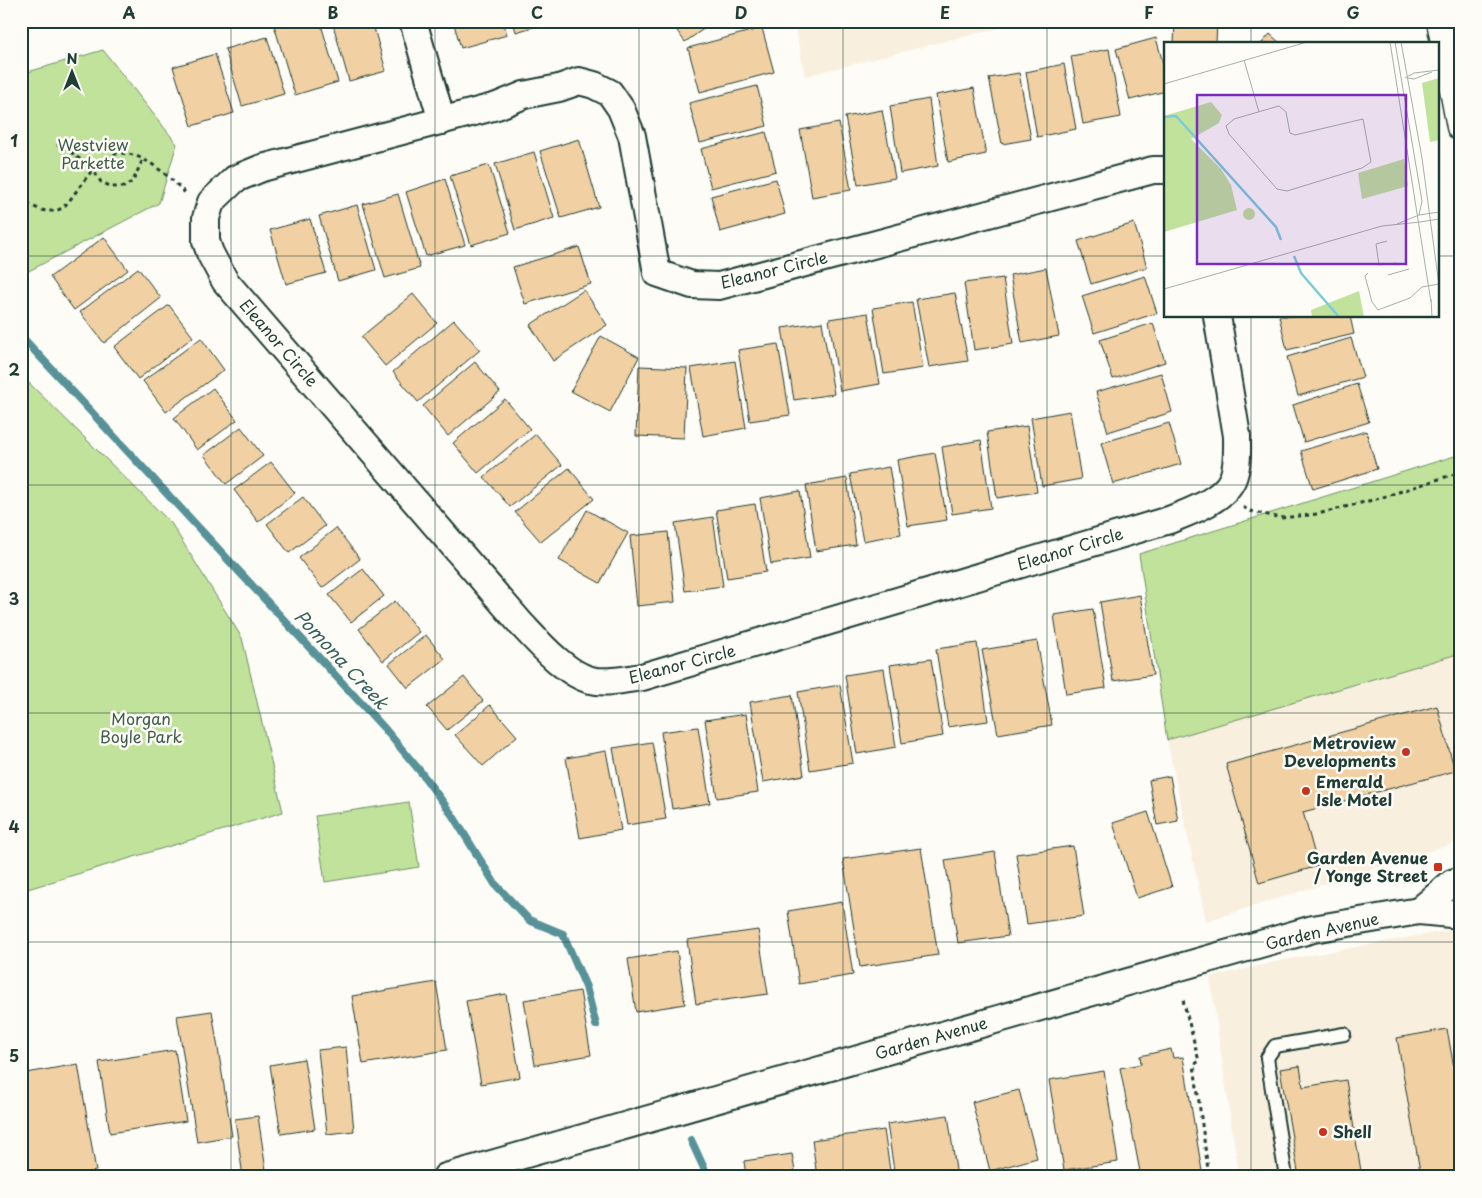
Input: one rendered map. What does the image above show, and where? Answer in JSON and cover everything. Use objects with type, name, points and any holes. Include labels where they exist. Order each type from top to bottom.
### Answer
[{"type":"main road","points":[[1441,21],[1461,127]]},
{"type":"street","points":[[414,21],[442,121]]},
{"type":"street","name":"Eleanor Circle","points":[[1164,170],[1153,170],[719,286],[692,285],[657,273],[632,136],[621,109],[610,93],[594,85],[579,81],[559,88],[524,95],[497,106],[262,168],[235,180],[211,202],[206,218],[206,241],[210,253],[225,281],[522,624],[549,652],[568,668],[591,680],[618,681],[651,674],[1170,520],[1197,509],[1221,494],[1233,478],[1237,455],[1237,436],[1217,318]]},
{"type":"street","points":[[1419,911],[1452,882],[1461,880]]},
{"type":"street","name":"Garden Avenue","points":[[446,1177],[1313,929],[1419,911],[1461,915]]},
{"type":"lane","points":[[1286,1177],[1267,1058],[1276,1046],[1344,1034]]},
{"type":"path","points":[[57,144],[93,170],[101,182],[112,187],[124,187],[133,181],[143,159]]},
{"type":"path","points":[[21,198],[36,209],[53,212],[64,207],[97,165],[110,155],[127,153],[143,159],[175,182],[206,218]]},
{"type":"path","points":[[1221,494],[1250,511],[1282,518],[1318,514],[1380,498],[1461,472]]},
{"type":"path","points":[[1183,1000],[1199,1061],[1194,1065],[1209,1177]]},
{"type":"shaded area","points":[[794,21],[1026,21],[805,76]]},
{"type":"shaded area","points":[[1461,653],[1461,841],[1206,921],[1167,740]]},
{"type":"shaded area","points":[[1461,928],[1461,1177],[1239,1177],[1210,977],[1284,960]]},
{"type":"green space","name":"Westview Parkette","points":[[103,50],[177,144],[159,203],[21,275],[21,74]]},
{"type":"green space","name":"Morgan Boyle Park","points":[[21,375],[171,523],[242,638],[283,812],[21,891]]},
{"type":"green space","points":[[1461,454],[1461,653],[1167,740],[1139,554]]},
{"type":"green space","points":[[409,802],[419,867],[325,882],[315,816]]},
{"type":"building","points":[[286,21],[320,21],[338,82],[295,95],[274,25]]},
{"type":"building","points":[[332,21],[372,21],[386,71],[349,81]]},
{"type":"building","points":[[453,21],[503,21],[507,35],[461,48]]},
{"type":"building","points":[[513,21],[553,21],[516,32]]},
{"type":"building","points":[[670,21],[715,21],[685,42]]},
{"type":"building","points":[[1175,21],[1217,21],[1216,42],[1174,42]]},
{"type":"building","points":[[762,28],[774,72],[700,92],[688,48]]},
{"type":"building","points":[[1270,34],[1279,42],[1263,42]]},
{"type":"building","points":[[267,37],[284,94],[242,106],[225,49]]},
{"type":"building","points":[[1156,38],[1164,67],[1164,92],[1130,100],[1116,49]]},
{"type":"building","points":[[1109,49],[1121,117],[1083,124],[1071,56]]},
{"type":"building","points":[[215,54],[234,113],[192,126],[173,67]]},
{"type":"building","points":[[1064,64],[1076,129],[1037,137],[1026,72]]},
{"type":"building","points":[[1019,73],[1031,139],[1002,144],[989,78]]},
{"type":"building","points":[[757,86],[767,126],[700,143],[689,103]]},
{"type":"building","points":[[974,88],[986,154],[948,162],[936,95]]},
{"type":"building","points":[[929,99],[938,166],[900,173],[890,106]]},
{"type":"building","points":[[882,110],[895,178],[858,185],[845,117]]},
{"type":"building","points":[[839,123],[851,190],[812,197],[800,130]]},
{"type":"building","points":[[766,132],[776,171],[711,188],[701,149]]},
{"type":"building","points":[[579,139],[599,207],[561,218],[540,151]]},
{"type":"building","points":[[534,152],[554,218],[515,230],[495,164]]},
{"type":"building","points":[[489,165],[510,233],[471,245],[450,176]]},
{"type":"building","points":[[445,179],[465,245],[426,256],[406,192]]},
{"type":"building","points":[[776,179],[785,214],[720,232],[711,196]]},
{"type":"building","points":[[398,194],[420,268],[385,278],[363,204]]},
{"type":"building","points":[[357,205],[376,270],[338,281],[319,216]]},
{"type":"building","points":[[310,219],[326,273],[286,284],[270,230]]},
{"type":"building","points":[[1134,223],[1147,267],[1091,284],[1078,241]]},
{"type":"building","points":[[104,237],[128,270],[74,310],[50,277]]},
{"type":"building","points":[[579,247],[591,284],[525,304],[513,267]]},
{"type":"building","points":[[138,268],[161,298],[104,343],[80,312]]},
{"type":"building","points":[[1046,268],[1059,336],[1022,343],[1010,275]]},
{"type":"building","points":[[1145,276],[1157,313],[1094,333],[1082,296]]},
{"type":"building","points":[[1003,278],[1013,344],[974,350],[964,283]]},
{"type":"building","points":[[584,290],[607,325],[553,361],[530,325]]},
{"type":"building","points":[[955,293],[968,361],[929,367],[916,299]]},
{"type":"building","points":[[413,294],[437,323],[385,366],[361,337]]},
{"type":"building","points":[[912,302],[923,368],[884,374],[873,308]]},
{"type":"building","points":[[169,305],[193,337],[138,379],[114,347]]},
{"type":"building","points":[[868,313],[880,384],[840,391],[829,319]]},
{"type":"building","points":[[1279,318],[1350,318],[1354,334],[1287,350]]},
{"type":"building","points":[[454,320],[480,350],[418,402],[393,372]]},
{"type":"building","points":[[822,322],[834,394],[794,400],[782,328]]},
{"type":"building","points":[[1153,323],[1165,362],[1113,379],[1100,340]]},
{"type":"building","points":[[601,336],[639,357],[610,412],[571,391]]},
{"type":"building","points":[[201,338],[224,370],[166,412],[143,381]]},
{"type":"building","points":[[1351,338],[1363,377],[1298,396],[1287,357]]},
{"type":"building","points":[[778,344],[790,415],[750,421],[738,350]]},
{"type":"building","points":[[735,361],[746,428],[703,436],[691,368]]},
{"type":"building","points":[[475,362],[500,392],[448,436],[423,406]]},
{"type":"building","points":[[639,366],[687,368],[684,438],[636,436]]},
{"type":"building","points":[[1161,373],[1172,412],[1108,432],[1096,392]]},
{"type":"building","points":[[1357,384],[1369,422],[1304,442],[1293,405]]},
{"type":"building","points":[[213,388],[237,420],[197,450],[174,418]]},
{"type":"building","points":[[505,399],[530,429],[478,473],[453,443]]},
{"type":"building","points":[[1070,411],[1081,479],[1042,486],[1031,418]]},
{"type":"building","points":[[1169,423],[1181,464],[1113,484],[1101,443]]},
{"type":"building","points":[[1027,426],[1037,492],[997,498],[987,432]]},
{"type":"building","points":[[241,427],[263,456],[226,484],[204,455]]},
{"type":"building","points":[[1366,431],[1377,469],[1313,489],[1301,451]]},
{"type":"building","points":[[536,434],[562,465],[510,507],[484,477]]},
{"type":"building","points":[[981,440],[991,508],[952,514],[942,447]]},
{"type":"building","points":[[935,453],[947,520],[908,526],[897,460]]},
{"type":"building","points":[[271,462],[295,493],[258,522],[234,490]]},
{"type":"building","points":[[889,467],[901,534],[863,541],[850,474]]},
{"type":"building","points":[[569,468],[594,499],[541,542],[515,512]]},
{"type":"building","points":[[847,478],[856,545],[816,551],[806,485]]},
{"type":"building","points":[[800,491],[810,558],[771,564],[760,498]]},
{"type":"building","points":[[303,497],[325,526],[289,553],[267,524]]},
{"type":"building","points":[[755,504],[766,572],[727,578],[716,510]]},
{"type":"building","points":[[587,510],[628,533],[600,583],[559,560]]},
{"type":"building","points":[[713,517],[723,586],[685,591],[675,523]]},
{"type":"building","points":[[336,528],[360,559],[322,588],[299,558]]},
{"type":"building","points":[[668,532],[675,602],[637,606],[630,536]]},
{"type":"building","points":[[363,569],[384,596],[351,622],[329,595]]},
{"type":"building","points":[[1140,595],[1153,675],[1113,681],[1100,602]]},
{"type":"building","points":[[395,601],[419,632],[383,661],[359,629]]},
{"type":"building","points":[[1093,609],[1106,688],[1066,694],[1054,615]]},
{"type":"building","points":[[426,635],[445,659],[408,688],[389,664]]},
{"type":"building","points":[[1037,641],[1052,725],[998,734],[982,650]]},
{"type":"building","points":[[977,643],[988,721],[948,727],[936,649]]},
{"type":"building","points":[[931,659],[943,736],[902,743],[890,665]]},
{"type":"building","points":[[884,669],[896,747],[857,754],[845,675]]},
{"type":"building","points":[[464,677],[483,701],[447,730],[427,707]]},
{"type":"building","points":[[840,685],[853,763],[810,770],[798,692]]},
{"type":"building","points":[[792,695],[804,775],[763,782],[750,702]]},
{"type":"building","points":[[490,705],[517,736],[483,766],[455,735]]},
{"type":"building","name":"Emerald Isle Motel","points":[[1437,706],[1455,771],[1303,812],[1318,866],[1259,883],[1226,764]]},
{"type":"building","points":[[746,714],[758,792],[717,798],[705,720]]},
{"type":"building","points":[[698,727],[710,803],[672,809],[661,732]]},
{"type":"building","points":[[652,742],[666,819],[627,825],[613,748]]},
{"type":"building","points":[[606,751],[621,830],[580,838],[566,758]]},
{"type":"building","points":[[1170,776],[1178,821],[1157,825],[1149,780]]},
{"type":"building","points":[[1148,812],[1172,887],[1137,898],[1113,823]]},
{"type":"building","points":[[1073,846],[1084,916],[1027,924],[1016,854]]},
{"type":"building","points":[[921,848],[938,955],[860,967],[843,859]]},
{"type":"building","points":[[995,852],[1008,936],[958,943],[945,860]]},
{"type":"building","points":[[842,902],[853,975],[799,984],[788,911]]},
{"type":"building","points":[[758,930],[768,994],[696,1004],[687,940]]},
{"type":"building","points":[[677,951],[685,1004],[636,1012],[628,959]]},
{"type":"building","points":[[436,982],[447,1050],[363,1064],[352,996]]},
{"type":"building","points":[[580,991],[591,1055],[535,1065],[524,1000]]},
{"type":"building","points":[[506,994],[520,1077],[481,1084],[466,1001]]},
{"type":"building","points":[[212,1011],[232,1136],[197,1142],[177,1016]]},
{"type":"building","name":"Shell","points":[[1447,1029],[1461,1107],[1461,1177],[1421,1177],[1397,1038]]},
{"type":"building","points":[[346,1047],[354,1131],[327,1134],[318,1050]]},
{"type":"building","points":[[1171,1049],[1173,1058],[1183,1057],[1203,1177],[1141,1177],[1120,1068],[1141,1064],[1140,1056]]},
{"type":"building","points":[[175,1050],[186,1121],[110,1133],[99,1062]]},
{"type":"building","points":[[304,1059],[315,1129],[281,1134],[270,1065]]},
{"type":"building","points":[[78,1064],[96,1171],[63,1177],[28,1177],[21,1136],[21,1074]]},
{"type":"building","name":"Shell","points":[[1300,1066],[1303,1087],[1346,1080],[1362,1177],[1299,1177],[1280,1069]]},
{"type":"building","points":[[1104,1071],[1118,1162],[1064,1170],[1049,1080]]},
{"type":"building","points":[[1019,1090],[1037,1158],[990,1171],[972,1102]]},
{"type":"building","points":[[948,1115],[957,1177],[895,1177],[887,1124]]},
{"type":"building","points":[[258,1116],[267,1177],[243,1177],[235,1119]]},
{"type":"building","points":[[884,1130],[891,1177],[817,1177],[812,1140]]},
{"type":"building","points":[[792,1154],[796,1177],[746,1177],[744,1161]]},
{"type":"waterway","name":"Pomona Creek","points":[[21,336],[384,728],[420,771],[453,816],[495,884],[529,920],[563,934],[586,987],[596,1025]]},
{"type":"waterway","name":"Pomona Creek","points":[[691,1140],[708,1177]]},
{"type":"place","name":"Metroview Developments","points":[[1406,752]]},
{"type":"place","name":"Emerald Isle Motel","points":[[1306,791]]},
{"type":"place","name":"Garden Avenue / Yonge Street","points":[[1438,867]]},
{"type":"place","name":"Shell","points":[[1323,1132]]}]
